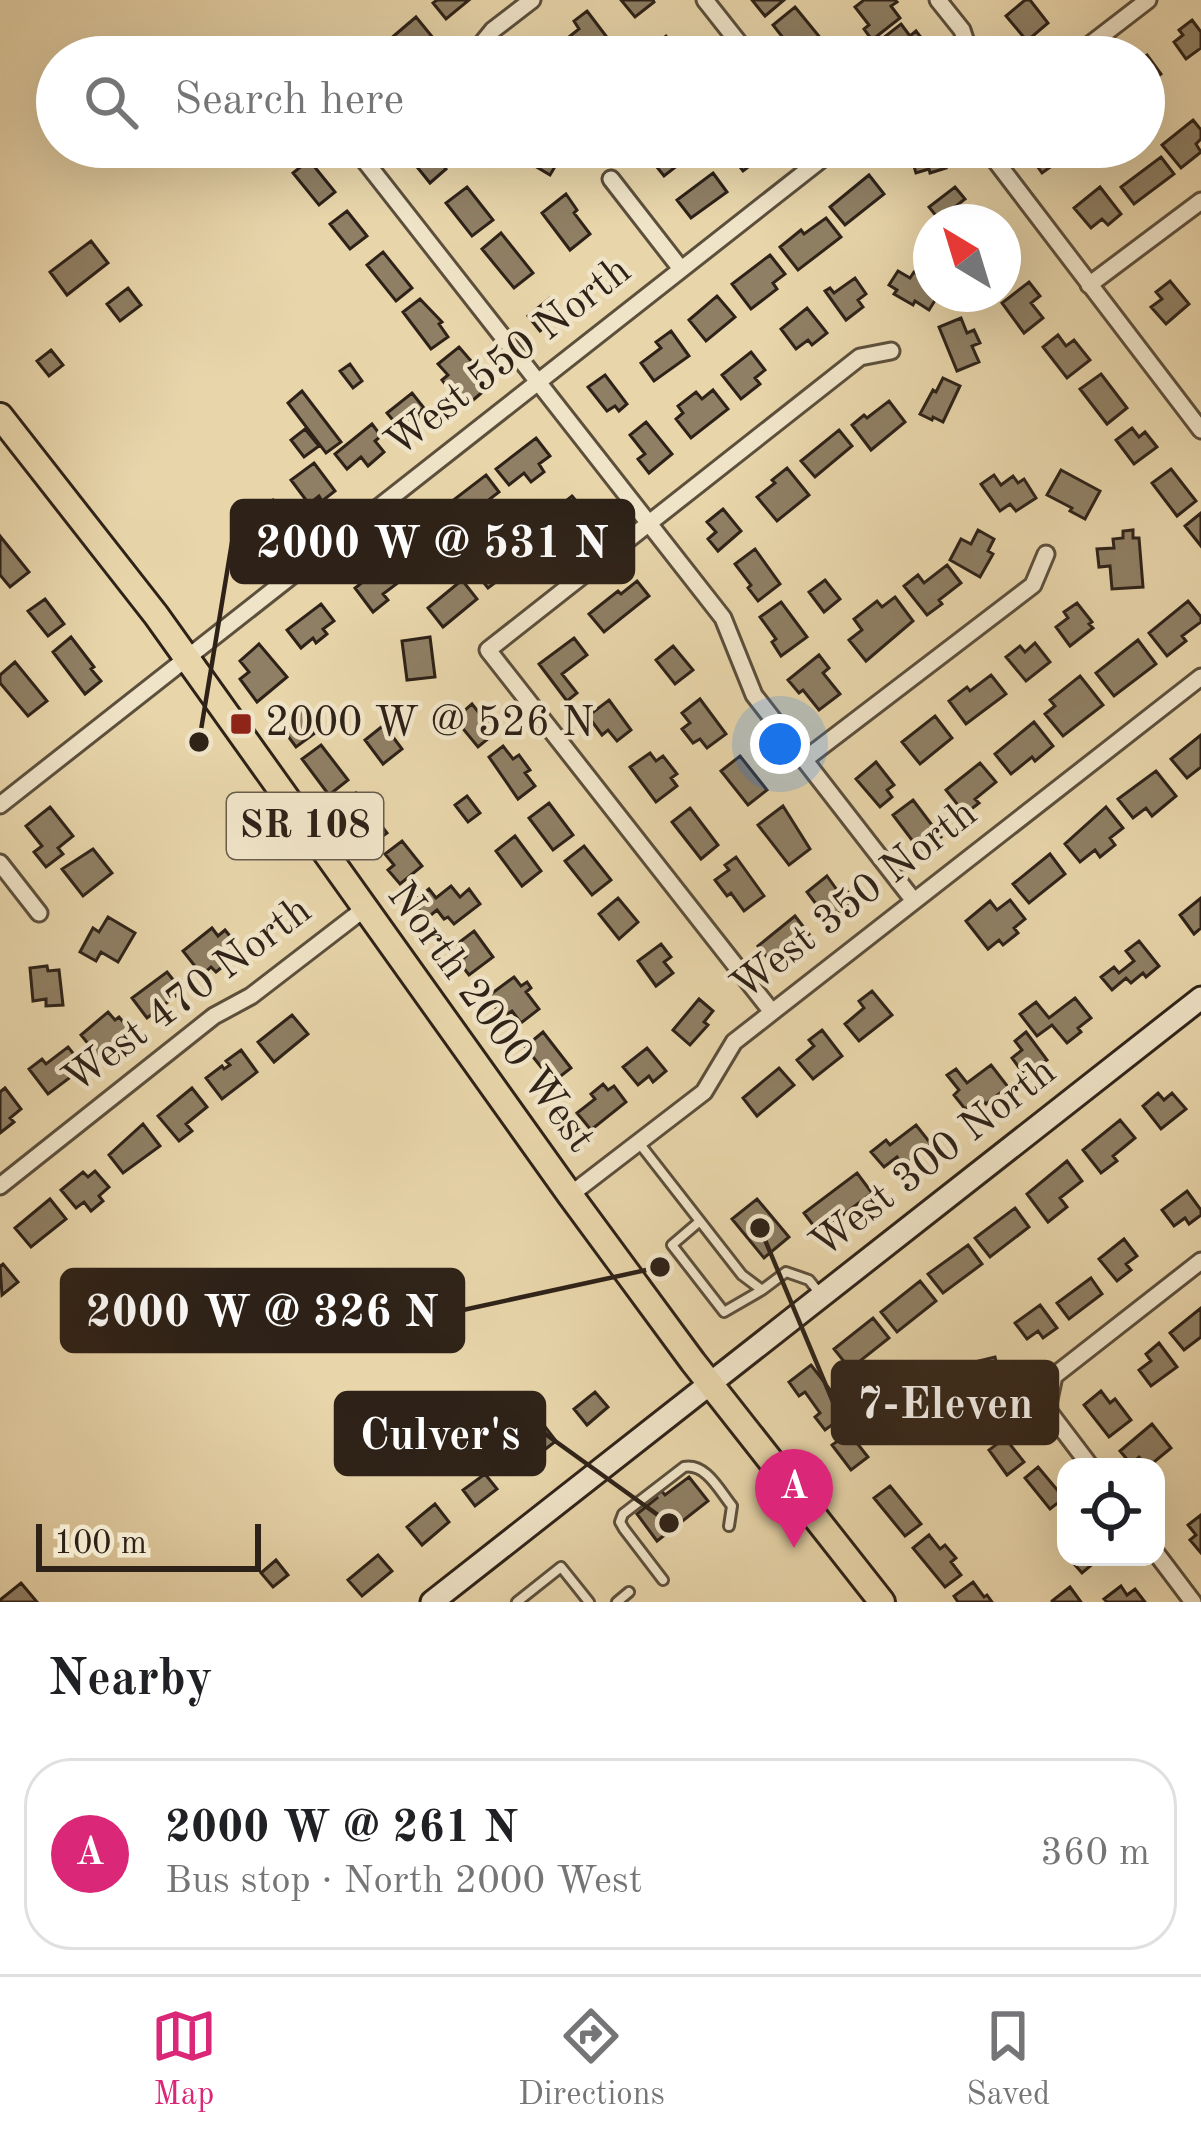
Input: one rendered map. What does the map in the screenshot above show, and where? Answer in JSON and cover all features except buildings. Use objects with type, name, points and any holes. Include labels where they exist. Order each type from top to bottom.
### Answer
[{"type":"main road","name":"North 2000 West","points":[[0,416],[156,615],[570,1195],[882,1602]]},
{"type":"main road","name":"West 300 North","points":[[432,1602],[1201,998]]},
{"type":"street","points":[[488,36],[532,0]]},
{"type":"street","points":[[705,0],[733,36]]},
{"type":"street","points":[[938,0],[964,36]]},
{"type":"street","points":[[1101,36],[1148,0]]},
{"type":"street","points":[[373,168],[723,618],[754,695],[914,902]]},
{"type":"street","name":"West 550 North","points":[[0,805],[806,168]]},
{"type":"street","points":[[1001,168],[1201,430]]},
{"type":"street","points":[[611,179],[681,268]]},
{"type":"street","points":[[1089,285],[1201,201]]},
{"type":"street","points":[[772,1012],[488,650],[860,357],[891,351]]},
{"type":"street","points":[[804,760],[1033,585],[1046,554]]},
{"type":"street","name":"West 350 North","points":[[570,1195],[704,1092],[734,1042],[1201,677]]},
{"type":"street","points":[[0,863],[39,913]]},
{"type":"street","name":"West 470 North","points":[[0,1186],[214,1016],[251,995],[364,910]]},
{"type":"street","points":[[1084,1458],[1047,1409],[1054,1376],[1201,1261]]},
{"type":"street","points":[[1165,1565],[1193,1602]]},
{"type":"lane","points":[[638,1142],[742,1275],[762,1290]]},
{"type":"lane","points":[[700,1221],[672,1245],[724,1312],[786,1272],[809,1280],[822,1296]]},
{"type":"lane","points":[[663,1580],[624,1529],[623,1514],[693,1465],[703,1470],[732,1506],[729,1526]]},
{"type":"lane","points":[[517,1602],[561,1568],[589,1602]]},
{"type":"lane","points":[[616,1602],[629,1592]]},
{"type":"place","name":"2000 W @ 526 N","points":[[241,724]]},
{"type":"place","name":"2000 W @ 531 N","points":[[199,742]]},
{"type":"place","name":"7-Eleven","points":[[760,1228]]},
{"type":"place","name":"2000 W @ 326 N","points":[[660,1267]]},
{"type":"place","name":"Culver's","points":[[669,1523]]},
{"type":"place","name":"2000 W @ 261 N","points":[[794,1548]]}]
